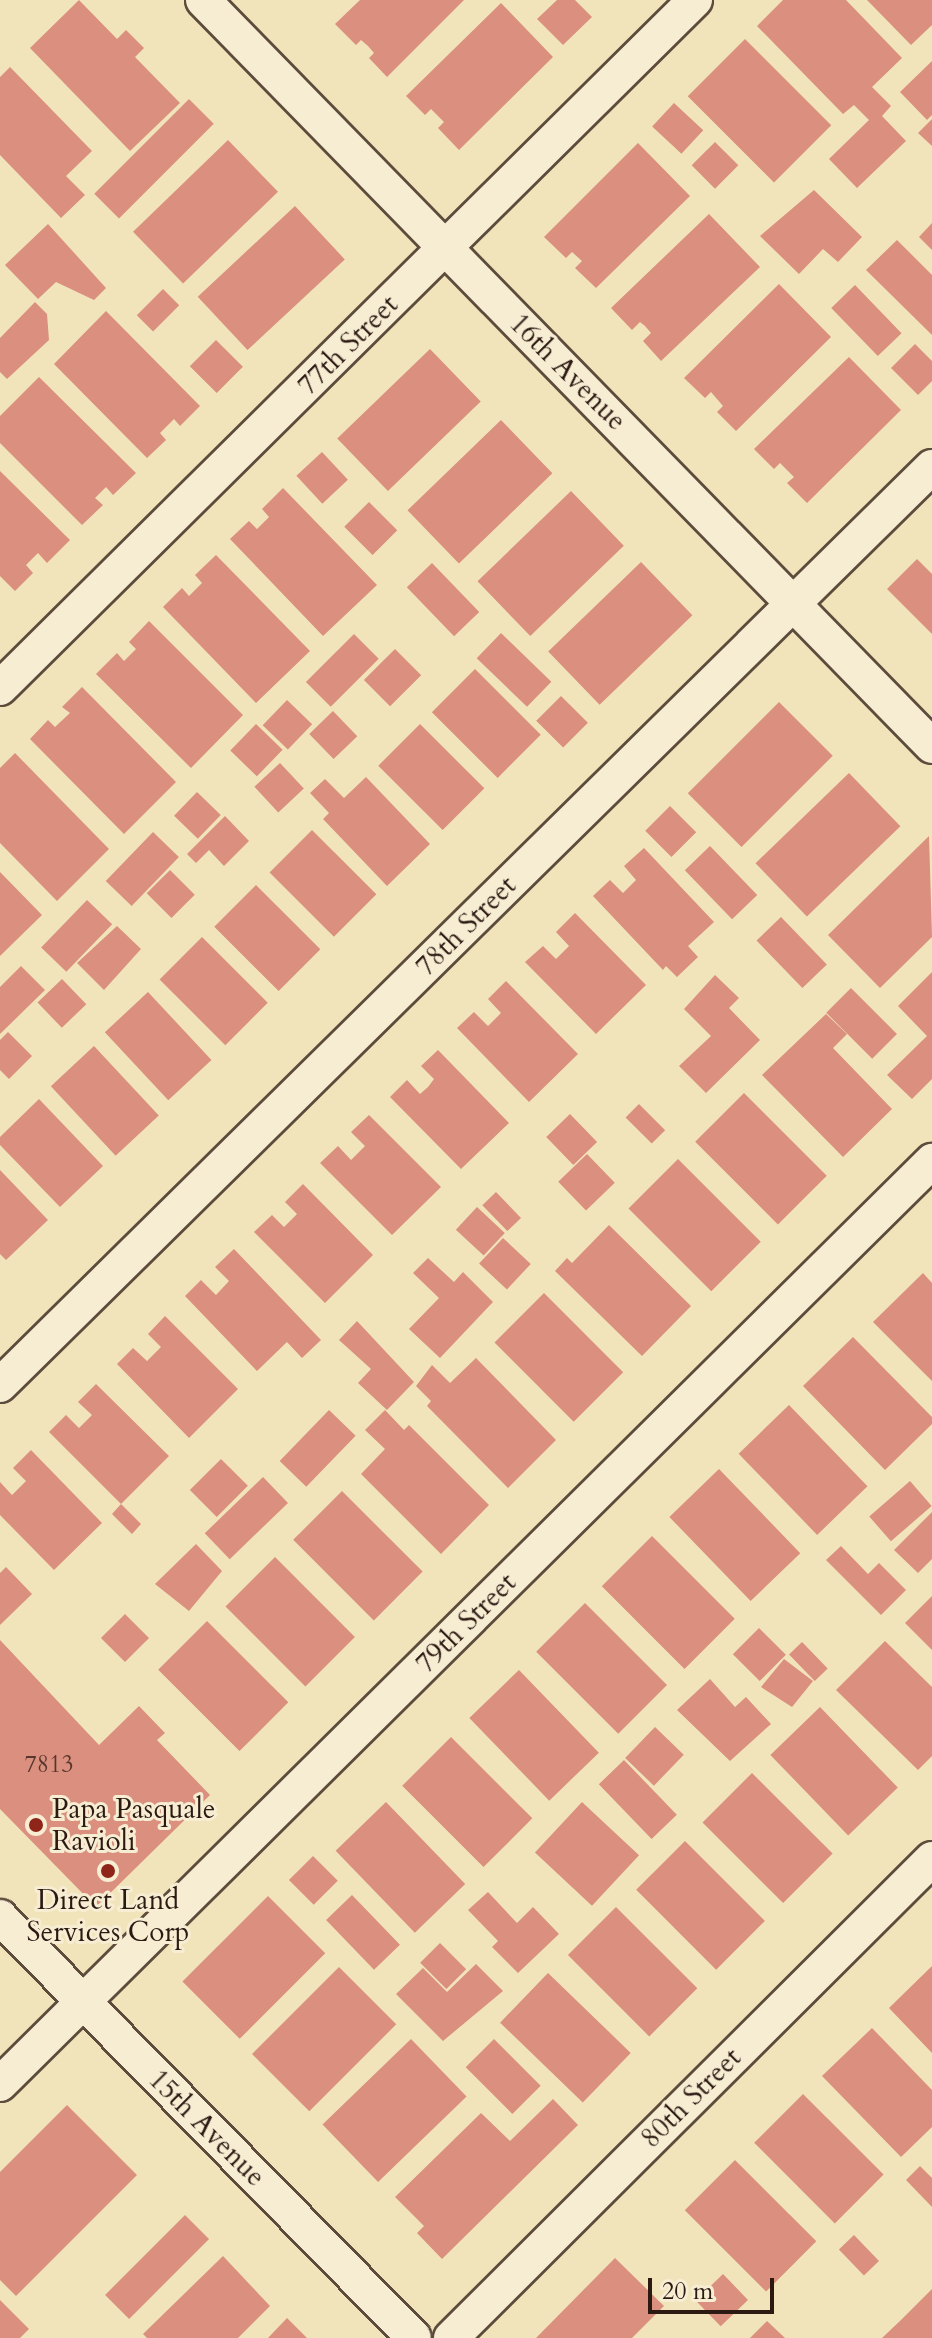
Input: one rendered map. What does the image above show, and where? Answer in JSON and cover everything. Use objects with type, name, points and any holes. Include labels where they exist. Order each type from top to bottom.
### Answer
[{"type":"street","name":"16th Avenue","points":[[203,0],[795,602],[932,746]]},
{"type":"street","name":"77th Street","points":[[0,688],[695,0]]},
{"type":"street","name":"78th Street","points":[[0,1385],[932,467]]},
{"type":"street","name":"79th Street","points":[[0,2084],[932,1161]]},
{"type":"street","name":"80th Street","points":[[451,2338],[932,1859]]},
{"type":"street","name":"15th Avenue","points":[[0,1917],[414,2338]]},
{"type":"building","points":[[79,0],[117,39],[126,30],[144,48],[135,57],[180,103],[130,151],[30,48]]},
{"type":"building","points":[[360,0],[464,0],[387,77],[369,58],[374,53],[368,46],[361,40],[356,45],[335,24]]},
{"type":"building","points":[[557,0],[575,0],[592,17],[563,45],[537,19]]},
{"type":"building","points":[[783,0],[846,0],[902,58],[872,87],[891,106],[882,116],[906,141],[857,188],[829,159],[869,120],[854,105],[843,114],[757,26]]},
{"type":"building","points":[[867,0],[932,0],[932,25],[911,45]]},
{"type":"building","points":[[501,3],[553,57],[459,150],[438,128],[444,122],[431,109],[425,115],[406,96]]},
{"type":"building","points":[[745,39],[831,125],[774,183],[688,96]]},
{"type":"building","points":[[932,61],[932,115],[927,120],[900,92]]},
{"type":"building","points":[[10,67],[92,151],[66,176],[85,195],[61,218],[0,155],[0,77]]},
{"type":"building","points":[[189,99],[214,124],[119,219],[94,194]]},
{"type":"building","points":[[674,103],[703,130],[681,154],[652,126]]},
{"type":"building","points":[[932,119],[932,146],[918,133]]},
{"type":"building","points":[[228,140],[278,192],[183,283],[133,232]]},
{"type":"building","points":[[715,142],[738,165],[715,189],[692,165]]},
{"type":"building","points":[[638,143],[690,196],[596,288],[575,268],[582,261],[572,252],[566,258],[544,237]]},
{"type":"building","points":[[814,190],[862,237],[838,262],[823,249],[799,274],[760,236]]},
{"type":"building","points":[[295,206],[345,259],[248,350],[198,297]]},
{"type":"building","points":[[709,214],[760,267],[661,361],[643,341],[651,333],[645,326],[640,322],[632,330],[611,308]]},
{"type":"building","points":[[932,223],[932,250],[919,237]]},
{"type":"building","points":[[48,224],[106,288],[94,300],[56,282],[38,299],[5,265]]},
{"type":"building","points":[[897,240],[932,275],[932,335],[866,270]]},
{"type":"building","points":[[779,284],[831,337],[736,431],[717,412],[723,406],[711,392],[705,398],[684,378]]},
{"type":"building","points":[[855,285],[902,333],[878,356],[831,308]]},
{"type":"building","points":[[163,289],[179,305],[153,331],[137,315]]},
{"type":"building","points":[[35,302],[47,314],[49,340],[7,379],[0,372],[0,338]]},
{"type":"building","points":[[106,311],[200,406],[180,426],[174,419],[160,433],[166,440],[147,458],[54,364]]},
{"type":"building","points":[[216,340],[243,367],[217,393],[190,366]]},
{"type":"building","points":[[915,344],[932,361],[932,381],[918,395],[891,368]]},
{"type":"building","points":[[430,349],[481,402],[388,491],[337,439]]},
{"type":"building","points":[[849,357],[901,410],[807,503],[787,483],[794,477],[780,463],[774,469],[754,449]]},
{"type":"building","points":[[39,377],[136,473],[113,495],[106,487],[95,498],[103,505],[82,525],[0,443],[0,416]]},
{"type":"building","points":[[501,420],[552,473],[459,564],[407,510]]},
{"type":"building","points":[[322,452],[348,480],[322,504],[296,476]]},
{"type":"building","points":[[0,471],[70,540],[47,563],[38,553],[26,565],[33,573],[15,591],[0,576]]},
{"type":"building","points":[[283,488],[377,585],[323,636],[230,539],[249,521],[257,529],[269,517],[262,509]]},
{"type":"building","points":[[571,491],[624,546],[530,636],[477,581]]},
{"type":"building","points":[[369,502],[397,530],[373,555],[344,527]]},
{"type":"building","points":[[216,555],[310,651],[256,703],[163,607],[182,588],[189,596],[202,583],[195,575]]},
{"type":"building","points":[[917,559],[932,574],[932,634],[887,589]]},
{"type":"building","points":[[641,562],[692,615],[600,705],[548,652]]},
{"type":"building","points":[[432,563],[479,612],[454,636],[407,587]]},
{"type":"building","points":[[149,621],[243,715],[191,768],[96,674],[117,653],[124,661],[136,649],[129,642]]},
{"type":"building","points":[[501,633],[551,682],[527,707],[477,658]]},
{"type":"building","points":[[354,634],[379,659],[331,707],[306,682]]},
{"type":"building","points":[[395,649],[421,675],[390,706],[364,680]]},
{"type":"building","points":[[475,669],[541,735],[498,778],[432,712]]},
{"type":"building","points":[[82,687],[176,782],[124,834],[30,739],[48,720],[55,727],[70,713],[62,707]]},
{"type":"building","points":[[561,696],[588,723],[563,748],[536,721]]},
{"type":"building","points":[[287,700],[312,724],[288,749],[263,725]]},
{"type":"building","points":[[779,702],[833,756],[742,847],[688,793]]},
{"type":"building","points":[[333,711],[357,736],[334,759],[309,734]]},
{"type":"building","points":[[256,724],[283,750],[257,776],[230,751]]},
{"type":"building","points":[[420,724],[484,788],[443,830],[378,766]]},
{"type":"building","points":[[15,753],[109,849],[57,901],[0,843],[0,768]]},
{"type":"building","points":[[280,763],[304,789],[278,812],[254,787]]},
{"type":"building","points":[[849,773],[900,826],[807,917],[755,863]]},
{"type":"building","points":[[366,777],[430,844],[387,886],[323,819],[329,813],[310,793],[325,779],[344,798]]},
{"type":"building","points":[[197,792],[221,815],[198,839],[174,816]]},
{"type":"building","points":[[670,806],[696,832],[671,857],[645,831]]},
{"type":"building","points":[[225,816],[249,841],[224,866],[209,850],[196,863],[187,854]]},
{"type":"building","points":[[312,830],[376,894],[334,937],[270,872]]},
{"type":"building","points":[[153,832],[179,857],[132,906],[106,881]]},
{"type":"building","points":[[929,836],[932,937],[880,988],[828,935]]},
{"type":"building","points":[[710,846],[757,895],[732,919],[685,870]]},
{"type":"building","points":[[644,848],[714,922],[688,946],[698,957],[677,977],[666,966],[663,970],[593,896],[610,880],[623,893],[636,880],[624,866]]},
{"type":"building","points":[[170,870],[195,895],[171,918],[147,893]]},
{"type":"building","points":[[0,872],[42,915],[0,956]]},
{"type":"building","points":[[256,885],[320,949],[279,991],[214,927]]},
{"type":"building","points":[[87,900],[112,924],[66,972],[41,947]]},
{"type":"building","points":[[575,913],[646,985],[596,1034],[525,962],[543,946],[556,959],[569,946],[556,932]]},
{"type":"building","points":[[781,917],[827,964],[802,988],[757,941]]},
{"type":"building","points":[[117,926],[141,949],[104,990],[77,963]]},
{"type":"building","points":[[202,937],[268,1003],[225,1045],[160,979]]},
{"type":"building","points":[[21,966],[45,990],[0,1034],[0,987]]},
{"type":"building","points":[[932,972],[932,1079],[912,1099],[887,1075],[927,1036],[898,1006]]},
{"type":"building","points":[[715,975],[739,998],[729,1008],[760,1040],[706,1093],[679,1066],[711,1036],[684,1009]]},
{"type":"building","points":[[62,979],[86,1004],[62,1028],[38,1003]]},
{"type":"building","points":[[506,981],[578,1054],[529,1102],[457,1028],[474,1012],[488,1026],[501,1013],[488,999]]},
{"type":"building","points":[[851,988],[897,1034],[872,1059],[826,1013]]},
{"type":"building","points":[[148,992],[211,1060],[168,1100],[105,1032]]},
{"type":"building","points":[[826,1014],[847,1034],[833,1048],[892,1109],[843,1157],[762,1075]]},
{"type":"building","points":[[8,1032],[32,1056],[9,1079],[0,1070],[0,1040]]},
{"type":"building","points":[[94,1046],[159,1115],[116,1156],[51,1086]]},
{"type":"building","points":[[438,1050],[509,1123],[461,1169],[390,1097],[407,1080],[420,1094],[428,1087],[434,1079],[421,1066]]},
{"type":"building","points":[[744,1093],[827,1176],[778,1225],[695,1142]]},
{"type":"building","points":[[39,1099],[103,1166],[60,1207],[0,1145],[0,1137]]},
{"type":"building","points":[[639,1104],[665,1130],[652,1144],[626,1117]]},
{"type":"building","points":[[570,1114],[597,1142],[573,1165],[546,1137]]},
{"type":"building","points":[[369,1115],[441,1187],[392,1235],[320,1163],[338,1146],[351,1160],[365,1146],[351,1132]]},
{"type":"building","points":[[587,1154],[615,1183],[586,1211],[558,1182]]},
{"type":"building","points":[[678,1159],[761,1242],[711,1291],[629,1208]]},
{"type":"building","points":[[0,1170],[48,1220],[6,1260],[0,1254]]},
{"type":"building","points":[[303,1184],[373,1255],[325,1303],[254,1232],[272,1215],[284,1227],[297,1214],[285,1202]]},
{"type":"building","points":[[496,1192],[521,1218],[507,1231],[482,1205]]},
{"type":"building","points":[[477,1207],[505,1233],[484,1256],[456,1230]]},
{"type":"building","points":[[609,1225],[691,1306],[642,1356],[555,1271],[567,1258],[572,1263]]},
{"type":"building","points":[[503,1238],[531,1264],[507,1290],[479,1264]]},
{"type":"building","points":[[234,1249],[321,1340],[302,1358],[287,1342],[257,1371],[185,1296],[201,1280],[216,1295],[229,1281],[215,1267]]},
{"type":"building","points":[[428,1258],[454,1282],[463,1272],[493,1302],[440,1358],[409,1329],[439,1298],[413,1273]]},
{"type":"building","points":[[923,1273],[932,1283],[932,1381],[873,1322]]},
{"type":"building","points":[[544,1293],[623,1372],[574,1422],[495,1342]]},
{"type":"building","points":[[165,1316],[238,1389],[189,1438],[117,1364],[133,1348],[147,1361],[161,1347],[148,1334]]},
{"type":"building","points":[[357,1321],[414,1382],[387,1410],[358,1383],[371,1369],[339,1340]]},
{"type":"building","points":[[853,1337],[932,1417],[932,1424],[885,1470],[803,1386]]},
{"type":"building","points":[[476,1358],[556,1440],[508,1488],[427,1406],[431,1401],[416,1386],[432,1365],[450,1383]]},
{"type":"building","points":[[96,1384],[169,1456],[121,1504],[49,1432],[66,1415],[79,1428],[92,1415],[78,1402]]},
{"type":"building","points":[[789,1405],[867,1486],[817,1535],[739,1454]]},
{"type":"building","points":[[329,1410],[356,1436],[306,1487],[280,1461]]},
{"type":"building","points":[[385,1410],[404,1430],[409,1425],[489,1505],[441,1554],[361,1474],[385,1449],[365,1430]]},
{"type":"building","points":[[31,1450],[102,1523],[54,1570],[0,1515],[0,1482],[12,1495],[26,1481],[13,1468]]},
{"type":"building","points":[[221,1459],[248,1486],[217,1517],[190,1490]]},
{"type":"building","points":[[719,1469],[800,1553],[751,1601],[669,1517]]},
{"type":"building","points":[[263,1477],[288,1503],[230,1559],[205,1533]]},
{"type":"building","points":[[910,1481],[932,1506],[891,1541],[869,1516]]},
{"type":"building","points":[[342,1491],[423,1572],[374,1620],[293,1540]]},
{"type":"building","points":[[121,1504],[141,1524],[132,1534],[112,1514]]},
{"type":"building","points":[[932,1512],[932,1559],[918,1573],[894,1550]]},
{"type":"building","points":[[652,1536],[735,1619],[685,1669],[602,1586]]},
{"type":"building","points":[[196,1544],[222,1571],[189,1611],[155,1584]]},
{"type":"building","points":[[841,1546],[868,1574],[879,1563],[906,1590],[881,1615],[826,1560]]},
{"type":"building","points":[[275,1557],[355,1637],[305,1686],[226,1606]]},
{"type":"building","points":[[6,1567],[32,1594],[0,1625],[0,1573]]},
{"type":"building","points":[[932,1596],[932,1650],[905,1623]]},
{"type":"building","points":[[585,1603],[667,1685],[618,1734],[536,1652]]},
{"type":"building","points":[[125,1614],[149,1638],[125,1662],[101,1638]]},
{"type":"building","points":[[207,1621],[288,1702],[240,1751],[158,1670]]},
{"type":"building","points":[[759,1628],[786,1655],[760,1681],[733,1654]]},
{"type":"building","points":[[0,1640],[99,1745],[139,1706],[165,1733],[157,1740],[210,1795],[96,1907],[0,1809]]},
{"type":"building","points":[[885,1641],[932,1687],[932,1756],[918,1770],[836,1690]]},
{"type":"building","points":[[802,1642],[828,1669],[815,1681],[789,1655]]},
{"type":"building","points":[[784,1659],[813,1681],[792,1707],[761,1687]]},
{"type":"building","points":[[519,1670],[599,1753],[549,1801],[469,1718]]},
{"type":"building","points":[[710,1679],[735,1707],[746,1697],[771,1724],[730,1761],[677,1710]]},
{"type":"building","points":[[820,1707],[898,1788],[848,1835],[770,1755]]},
{"type":"building","points":[[655,1727],[684,1755],[654,1786],[625,1758]]},
{"type":"building","points":[[451,1737],[532,1818],[484,1867],[402,1786]]},
{"type":"building","points":[[624,1760],[677,1815],[652,1839],[599,1784]]},
{"type":"building","points":[[752,1773],[833,1854],[783,1903],[703,1822]]},
{"type":"building","points":[[386,1802],[465,1884],[415,1933],[336,1851]]},
{"type":"building","points":[[582,1802],[639,1855],[592,1906],[535,1852]]},
{"type":"building","points":[[685,1841],[765,1921],[716,1970],[636,1890]]},
{"type":"building","points":[[313,1856],[338,1881],[314,1905],[289,1880]]},
{"type":"building","points":[[488,1892],[517,1923],[533,1907],[559,1934],[518,1973],[492,1947],[498,1941],[468,1910]]},
{"type":"building","points":[[352,1895],[400,1945],[374,1970],[326,1920]]},
{"type":"building","points":[[268,1896],[325,1953],[240,2039],[182,1982]]},
{"type":"building","points":[[616,1907],[697,1988],[649,2036],[568,1955]]},
{"type":"building","points":[[440,1943],[466,1969],[446,1989],[420,1963]]},
{"type":"building","points":[[476,1964],[503,1991],[443,2041],[396,1994],[423,1968],[447,1992]]},
{"type":"building","points":[[932,1966],[932,2053],[889,2008]]},
{"type":"building","points":[[339,1967],[396,2024],[309,2111],[252,2054]]},
{"type":"building","points":[[548,1973],[631,2053],[583,2103],[500,2023]]},
{"type":"building","points":[[872,2028],[932,2090],[932,2127],[901,2157],[822,2076]]},
{"type":"building","points":[[411,2039],[467,2097],[378,2182],[323,2124]]},
{"type":"building","points":[[494,2039],[541,2086],[512,2114],[466,2067]]},
{"type":"building","points":[[803,2094],[884,2175],[835,2223],[754,2143]]},
{"type":"building","points":[[553,2099],[578,2125],[442,2259],[417,2233],[424,2226],[395,2197],[481,2113],[510,2141]]},
{"type":"building","points":[[67,2105],[137,2175],[16,2296],[0,2280],[0,2172]]},
{"type":"building","points":[[735,2160],[816,2241],[766,2292],[685,2210]]},
{"type":"building","points":[[920,2166],[932,2178],[932,2207],[906,2180]]},
{"type":"building","points":[[185,2215],[209,2239],[129,2319],[105,2295]]},
{"type":"building","points":[[854,2235],[879,2261],[864,2275],[839,2250]]},
{"type":"building","points":[[223,2256],[270,2306],[238,2338],[147,2338],[143,2334]]},
{"type":"building","points":[[615,2258],[664,2306],[632,2338],[536,2338]]},
{"type":"building","points":[[723,2274],[748,2300],[721,2326],[696,2300]]},
{"type":"building","points":[[932,2289],[932,2338],[882,2338],[901,2320]]},
{"type":"building","points":[[0,2300],[29,2329],[20,2338],[0,2338]]},
{"type":"building","points":[[287,2318],[307,2338],[268,2338]]},
{"type":"building","points":[[767,2321],[785,2338],[750,2338]]},
{"type":"place","name":"Papa Pasquale Ravioli","points":[[36,1825]]},
{"type":"place","name":"Direct Land Services Corp","points":[[108,1871]]}]
